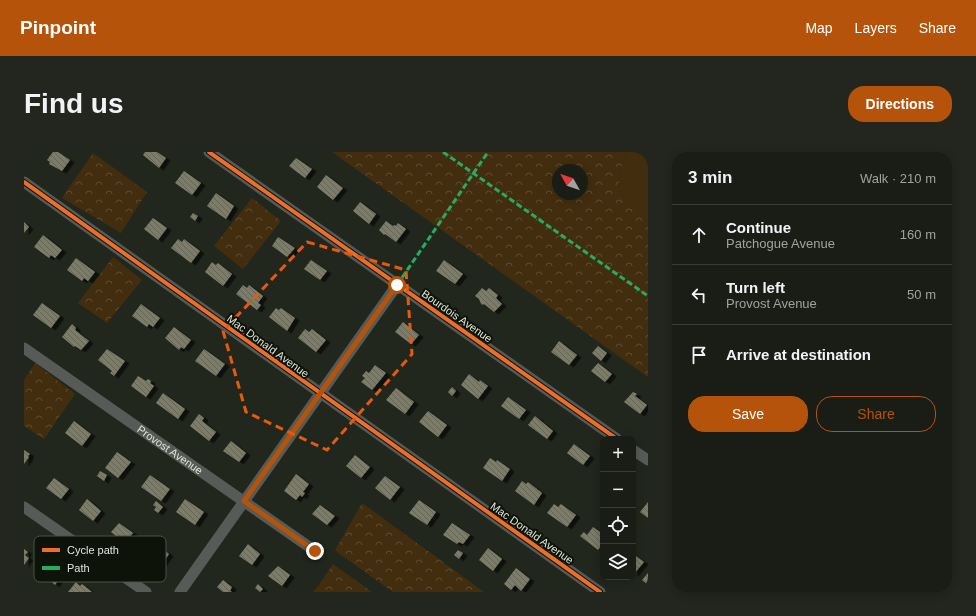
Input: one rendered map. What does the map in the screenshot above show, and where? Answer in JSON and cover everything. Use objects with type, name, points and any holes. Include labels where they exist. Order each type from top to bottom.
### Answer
[{"type":"street","name":"Bourdois Avenue","points":[[208,152],[614,436]]},
{"type":"street","name":"Mac Donald Avenue","points":[[24,182],[319,394],[600,592]]},
{"type":"street","points":[[180,592],[397,285]]},
{"type":"street","name":"Provost Avenue","points":[[24,348],[315,551]]},
{"type":"street","points":[[636,452],[648,460]]},
{"type":"street","points":[[24,507],[66,536]]},
{"type":"street","points":[[132,582],[146,592]]},
{"type":"highlighted area","points":[[307,242],[406,270],[412,354],[327,450],[246,412],[223,331]]},
{"type":"green space","points":[[332,152],[626,152],[620,171],[619,191],[645,214],[648,214],[648,377]]},
{"type":"green space","points":[[626,152],[648,152],[648,214],[645,214],[619,191],[620,171]]},
{"type":"green space","points":[[93,153],[147,192],[121,233],[62,198]]},
{"type":"green space","points":[[252,198],[281,221],[243,269],[214,246]]},
{"type":"green space","points":[[113,257],[142,280],[107,323],[78,303]]},
{"type":"green space","points":[[35,363],[75,394],[44,439],[24,426],[24,380]]},
{"type":"green space","points":[[362,503],[484,592],[393,592],[341,555],[335,550]]},
{"type":"green space","points":[[333,564],[372,592],[313,592]]},
{"type":"building","points":[[53,152],[58,152],[70,160],[62,171],[49,164],[50,162],[47,160]]},
{"type":"building","points":[[145,152],[157,152],[166,158],[159,168],[143,155]]},
{"type":"building","points":[[296,158],[312,169],[305,178],[289,166]]},
{"type":"building","points":[[184,171],[201,183],[192,195],[175,183]]},
{"type":"building","points":[[326,175],[343,188],[333,200],[317,187]]},
{"type":"building","points":[[216,193],[234,206],[226,219],[207,206]]},
{"type":"building","points":[[360,202],[376,214],[369,224],[353,211]]},
{"type":"building","points":[[193,213],[198,216],[195,221],[190,217]]},
{"type":"building","points":[[153,218],[167,228],[158,240],[144,229]]},
{"type":"building","points":[[386,221],[393,226],[396,226],[398,223],[406,229],[396,242],[385,234],[384,235],[379,230]]},
{"type":"building","points":[[24,222],[29,227],[24,233]]},
{"type":"building","points":[[43,235],[62,250],[55,258],[51,255],[49,258],[34,247]]},
{"type":"building","points":[[278,237],[295,248],[287,257],[272,246]]},
{"type":"building","points":[[178,239],[182,242],[184,239],[200,251],[191,263],[171,248]]},
{"type":"building","points":[[76,258],[95,272],[88,281],[84,278],[82,281],[67,270]]},
{"type":"building","points":[[311,260],[327,271],[320,280],[304,269]]},
{"type":"building","points":[[444,260],[463,274],[455,284],[436,271]]},
{"type":"building","points":[[212,262],[216,265],[218,263],[232,274],[223,286],[205,272]]},
{"type":"building","points":[[243,285],[247,288],[249,285],[263,296],[258,303],[261,305],[257,310],[236,294]]},
{"type":"building","points":[[482,288],[486,291],[489,288],[498,295],[496,298],[502,304],[494,312],[484,304],[481,304],[479,299],[475,296]]},
{"type":"building","points":[[42,303],[60,316],[51,328],[33,315]]},
{"type":"building","points":[[141,304],[160,318],[153,327],[149,324],[147,327],[132,316]]},
{"type":"building","points":[[276,308],[279,310],[281,308],[295,318],[287,331],[269,317]]},
{"type":"building","points":[[403,322],[419,335],[411,344],[395,332]]},
{"type":"building","points":[[72,324],[76,328],[75,330],[89,341],[81,350],[75,346],[74,347],[62,337]]},
{"type":"building","points":[[174,327],[191,340],[184,349],[181,347],[179,350],[165,338]]},
{"type":"building","points":[[305,329],[309,332],[312,329],[326,340],[316,352],[298,338]]},
{"type":"building","points":[[559,341],[577,355],[569,365],[551,352]]},
{"type":"building","points":[[598,346],[607,353],[601,361],[592,353]]},
{"type":"building","points":[[107,349],[125,361],[114,376],[110,373],[112,371],[98,360]]},
{"type":"building","points":[[204,349],[225,364],[216,376],[195,361]]},
{"type":"building","points":[[598,363],[612,374],[605,382],[591,371]]},
{"type":"building","points":[[375,365],[386,373],[372,390],[361,382],[365,378],[362,376],[366,371],[369,373]]},
{"type":"building","points":[[469,374],[479,382],[480,380],[488,386],[478,399],[461,385]]},
{"type":"building","points":[[138,376],[146,381],[148,379],[154,386],[146,397],[131,386]]},
{"type":"building","points":[[452,387],[456,391],[452,396],[448,392]]},
{"type":"building","points":[[396,388],[414,402],[405,414],[386,400]]},
{"type":"building","points":[[633,392],[637,394],[635,396],[647,405],[640,414],[624,402]]},
{"type":"building","points":[[163,393],[185,409],[178,419],[156,403]]},
{"type":"building","points":[[508,397],[526,410],[519,419],[501,406]]},
{"type":"building","points":[[428,411],[447,425],[438,437],[419,422]]},
{"type":"building","points":[[199,414],[204,418],[202,421],[216,432],[209,441],[190,426]]},
{"type":"building","points":[[535,416],[553,431],[547,439],[528,425]]},
{"type":"building","points":[[74,421],[91,434],[82,446],[65,433]]},
{"type":"building","points":[[231,441],[246,453],[239,462],[223,451]]},
{"type":"building","points":[[574,444],[590,456],[583,465],[567,453]]},
{"type":"building","points":[[24,450],[30,454],[24,464]]},
{"type":"building","points":[[117,452],[131,462],[118,478],[105,468]]},
{"type":"building","points":[[355,455],[370,467],[361,478],[346,466]]},
{"type":"building","points":[[490,458],[496,462],[497,460],[510,469],[502,481],[483,468]]},
{"type":"building","points":[[100,471],[107,475],[104,481],[97,476]]},
{"type":"building","points":[[296,474],[309,484],[303,492],[305,493],[302,497],[300,495],[296,500],[284,491]]},
{"type":"building","points":[[150,475],[170,489],[161,501],[141,487]]},
{"type":"building","points":[[385,476],[400,487],[390,500],[375,488]]},
{"type":"building","points":[[54,478],[69,489],[61,499],[46,488]]},
{"type":"building","points":[[522,481],[526,484],[528,482],[542,493],[534,505],[515,491]]},
{"type":"building","points":[[87,499],[101,511],[93,521],[79,510]]},
{"type":"building","points":[[185,499],[204,512],[195,525],[176,512]]},
{"type":"building","points":[[419,500],[436,512],[427,525],[409,513]]},
{"type":"building","points":[[156,501],[163,507],[158,513],[154,510],[156,507],[153,505]]},
{"type":"building","points":[[648,502],[648,518],[640,512]]},
{"type":"building","points":[[554,504],[558,507],[561,504],[576,515],[567,527],[547,513]]},
{"type":"building","points":[[320,505],[335,516],[327,525],[312,514]]},
{"type":"building","points":[[119,523],[133,533],[131,536],[116,536],[111,532]]},
{"type":"building","points":[[452,523],[470,535],[463,544],[459,542],[457,544],[443,535]]},
{"type":"building","points":[[593,527],[600,532],[600,548],[598,550],[580,536],[584,532],[587,535]]},
{"type":"building","points":[[248,544],[260,554],[252,565],[239,556]]},
{"type":"building","points":[[488,548],[502,559],[493,571],[479,560]]},
{"type":"building","points":[[24,549],[28,552],[25,555],[29,558],[24,565]]},
{"type":"building","points":[[458,550],[463,553],[459,559],[454,555]]},
{"type":"building","points":[[166,552],[169,554],[166,558]]},
{"type":"building","points":[[636,556],[644,562],[636,572]]},
{"type":"building","points":[[278,566],[290,575],[282,586],[268,576]]},
{"type":"building","points":[[516,568],[530,579],[521,591],[515,585],[511,590],[504,584]]},
{"type":"building","points":[[648,573],[648,585],[642,580]]},
{"type":"building","points":[[223,580],[232,587],[230,591],[232,592],[223,592],[217,587]]},
{"type":"building","points":[[76,582],[80,586],[82,584],[92,592],[68,592]]},
{"type":"building","points":[[258,584],[263,589],[260,592],[255,588]]},
{"type":"marked path","points":[[443,152],[648,296]]},
{"type":"marked path","points":[[397,285],[488,152]]},
{"type":"cycle path","points":[[209,152],[613,436]]},
{"type":"cycle path","points":[[24,182],[600,592]]},
{"type":"route","points":[[315,551],[244,501],[397,285]]}]
